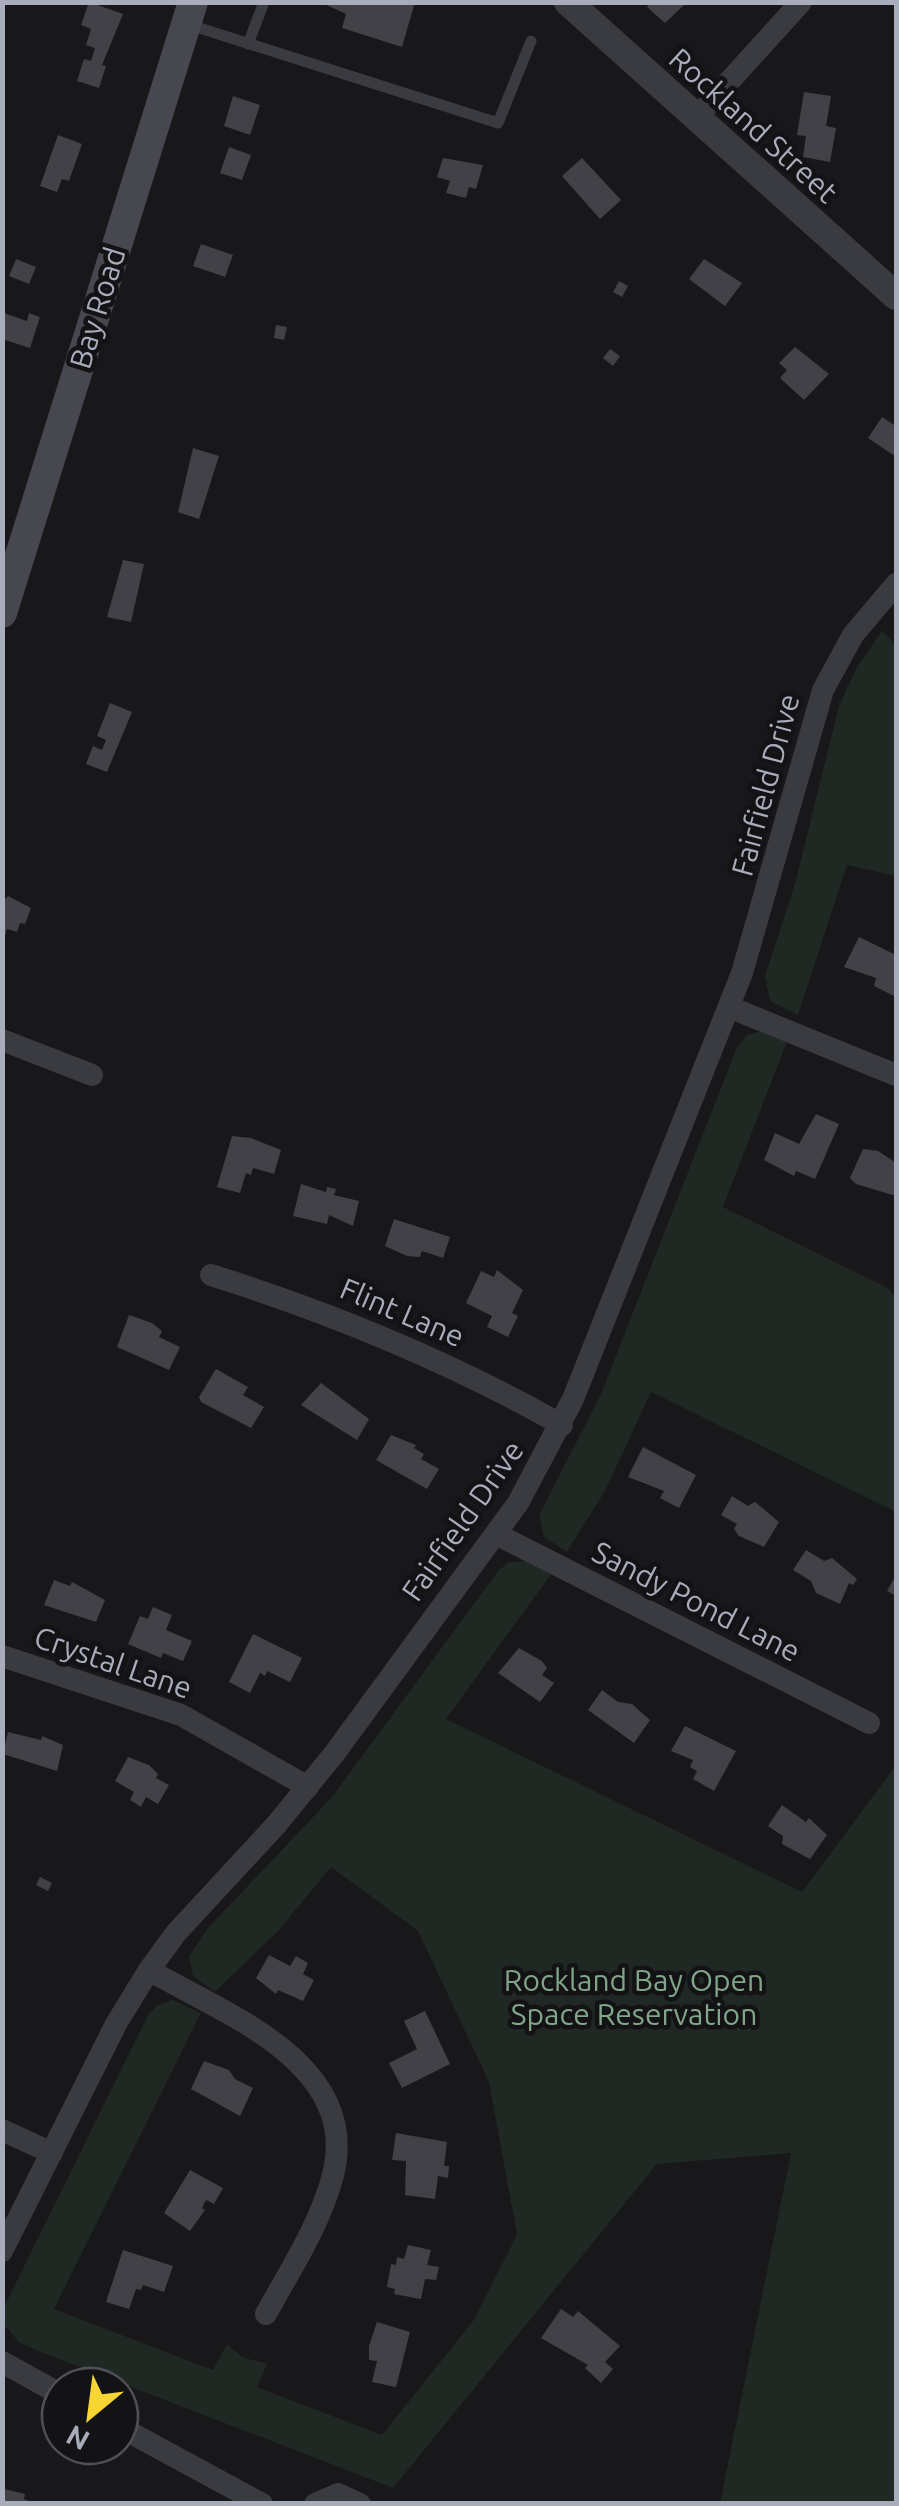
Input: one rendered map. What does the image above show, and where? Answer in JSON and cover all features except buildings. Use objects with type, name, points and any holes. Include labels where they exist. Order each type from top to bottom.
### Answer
[{"type":"main road","name":"Bay Road","points":[[2,613],[190,13]]},
{"type":"street","points":[[696,118],[802,2]]},
{"type":"street","name":"Rockland Street","points":[[574,4],[896,296]]},
{"type":"street","name":"Fairfield Drive","points":[[2,2251],[116,2024],[149,1970],[176,1933],[308,1787],[496,1534],[562,1425],[729,1007],[772,879],[822,690],[853,636],[896,584]]},
{"type":"street","points":[[729,1007],[896,1076]]},
{"type":"street","points":[[2,1040],[92,1075]]},
{"type":"street","name":"Flint Lane","points":[[211,1275],[386,1336],[477,1378],[562,1425]]},
{"type":"street","name":"Sandy Pond Lane","points":[[496,1534],[869,1723]]},
{"type":"street","name":"Crystal Lane","points":[[2,1656],[181,1715],[308,1787]]},
{"type":"street","points":[[149,1970],[286,2051],[310,2071],[329,2102],[338,2132],[333,2174],[316,2222],[266,2314]]},
{"type":"street","points":[[2,2130],[52,2153]]},
{"type":"street","points":[[2,2362],[40,2383]]},
{"type":"street","points":[[140,2438],[262,2504]]},
{"type":"street","points":[[315,2504],[338,2494],[360,2504]]},
{"type":"lane","points":[[248,44],[264,2]]},
{"type":"lane","points":[[190,13],[248,44],[498,123],[531,41]]},
{"type":"green space","points":[[882,631],[896,645],[896,876],[847,865],[798,1015],[770,1001],[765,976],[795,884],[839,706],[857,667]]},
{"type":"green space","points":[[763,1031],[788,1039],[723,1207],[886,1287],[896,1297],[896,1512],[651,1392],[605,1491],[567,1552],[544,1537],[539,1515],[601,1394],[737,1047],[747,1035]]},
{"type":"green space","name":"Rockland Bay Open Space Reservation","points":[[527,1561],[552,1573],[446,1719],[802,1892],[896,1765],[896,2503],[720,2503],[791,2153],[657,2164],[393,2488],[140,2390],[140,2366],[77,2366],[19,2342],[5,2326],[5,2305],[148,2015],[156,2006],[173,2000],[201,2013],[54,2309],[213,2370],[227,2344],[242,2357],[267,2364],[257,2387],[382,2435],[473,2321],[517,2235],[489,2082],[418,1931],[331,1867],[278,1931],[215,1992],[193,1976],[189,1956],[208,1928],[332,1797],[498,1571],[509,1562]]}]
